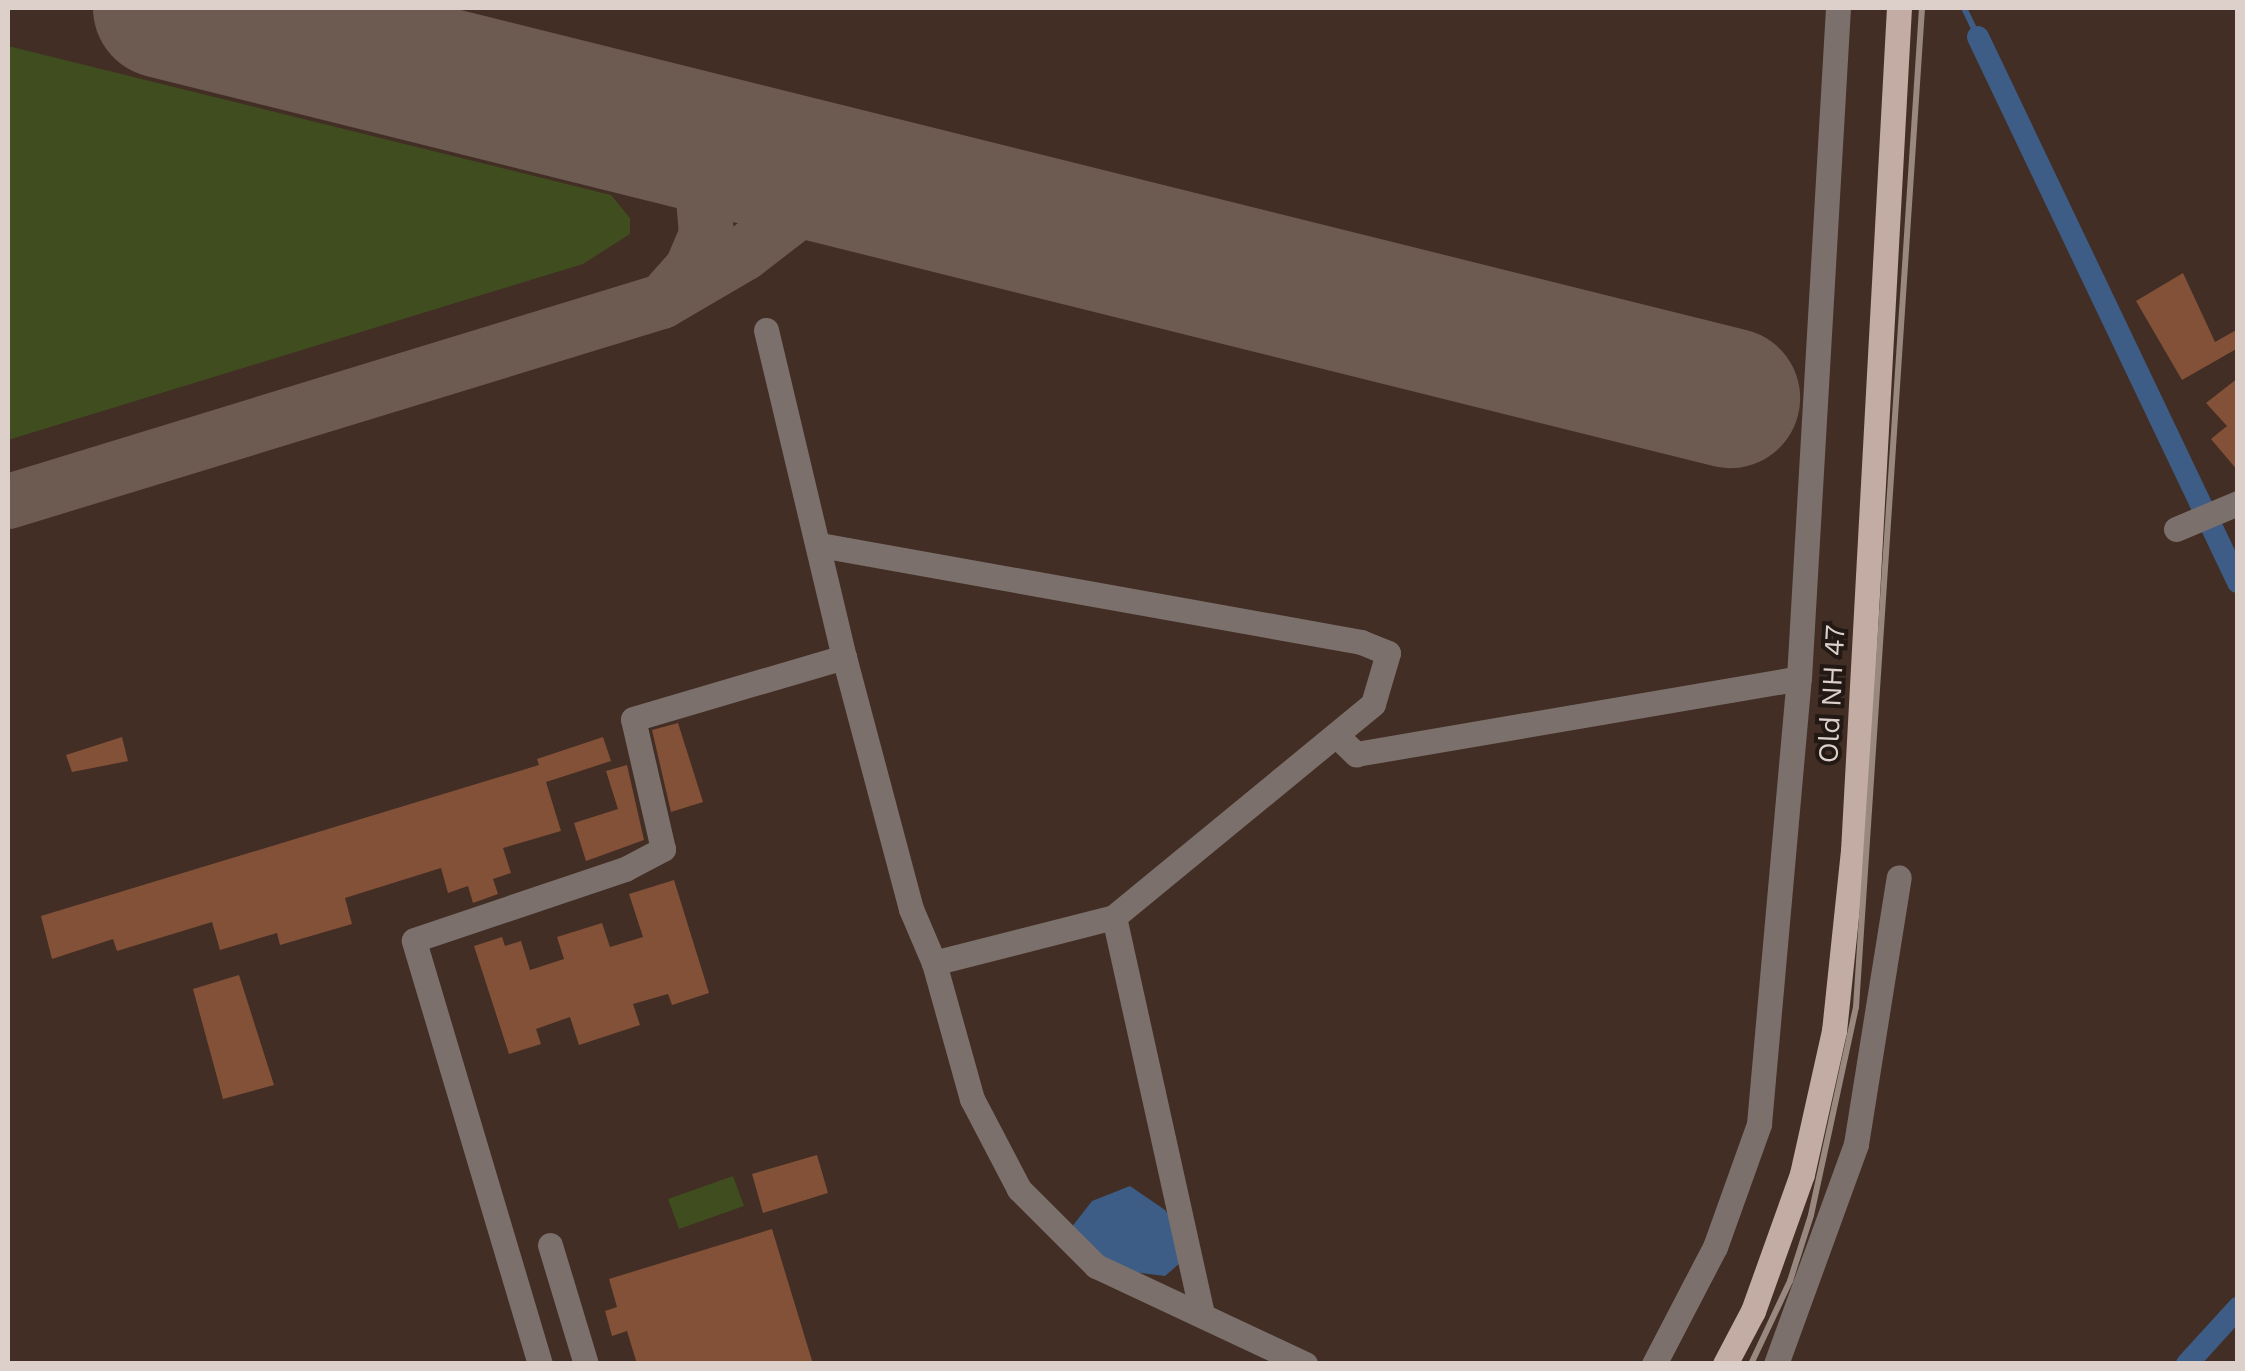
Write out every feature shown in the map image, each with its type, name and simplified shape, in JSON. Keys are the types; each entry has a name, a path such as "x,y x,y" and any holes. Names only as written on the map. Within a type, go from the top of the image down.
{"main road":[{"name":"Old NH 47","path":"1724,1364 1753,1311 1802,1174 1834,1032 1853,851 1899,8"}],"street":[{"path":"1654,1364 1715,1246 1760,1124 1798,678 1838,8"},
{"path":"766,330 844,657 911,909 934,963 972,1099 1020,1189 1096,1266 1201,1310 1305,1364"},
{"path":"2176,530 2237,502"},
{"path":"820,546 1360,642 1388,653 1373,704 1114,917 934,963"},
{"path":"540,1364 414,940 624,869 663,849 633,719 844,657"},
{"path":"1336,735 1356,754 1798,678"},
{"path":"1776,1364 1834,1220 1856,1144 1899,877"},
{"path":"1114,917 1201,1310"},
{"path":"550,1245 586,1364"}],"green space":[{"path":"8,46 611,195 630,218 630,234 583,264 8,440"},
{"path":"733,1176 744,1206 679,1229 668,1199"}],"water":[{"path":"1130,1186 1165,1210 1182,1234 1187,1257 1165,1276 1133,1272 1097,1255 1071,1228 1092,1201"}],"building":[{"path":"2183,273 2215,342 2238,329 2238,348 2182,380 2136,301"},
{"path":"2238,378 2238,471 2211,439 2227,426 2206,403"},
{"path":"678,723 703,802 671,812 652,730"},
{"path":"122,737 128,761 72,772 66,755"},
{"path":"603,737 611,761 546,782 561,831 503,848 511,873 493,879 498,894 473,903 468,886 448,893 441,868 345,898 352,924 280,945 277,933 220,950 212,922 117,951 113,939 52,959 41,916 539,765 537,759"},
{"path":"627,765 644,840 586,861 574,823 618,809 606,771"},
{"path":"674,880 709,993 672,1005 668,994 633,1004 640,1025 579,1045 570,1017 536,1029 541,1044 509,1054 474,946 502,937 505,946 521,941 530,970 564,959 557,937 602,923 610,947 643,937 629,894"},
{"path":"239,975 274,1085 223,1099 193,989"},
{"path":"817,1155 828,1193 763,1213 752,1174"},
{"path":"772,1229 813,1364 637,1364 627,1331 612,1336 605,1311 617,1307 609,1279"}],"waterway":[{"path":"1964,8 1978,37"},
{"path":"1978,37 2238,582"},
{"path":"2187,1364 2238,1308"}],"taxiway":[{"path":"417,8 416,49 433,75"},
{"path":"618,121 674,154 702,186 706,234 691,269 670,292"},
{"path":"8,501 661,301 743,253 821,193 924,197"}],"runway":[{"path":"163,8 1730,398"}],"railway":[{"path":"1751,1364 1790,1281 1811,1215 1856,1007 1922,8"}]}
